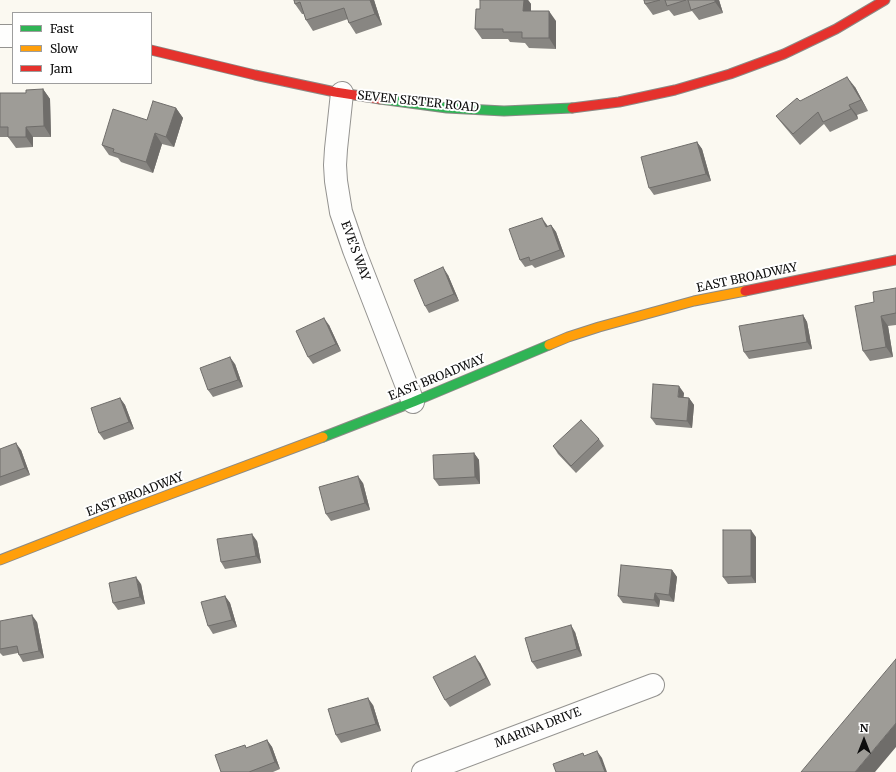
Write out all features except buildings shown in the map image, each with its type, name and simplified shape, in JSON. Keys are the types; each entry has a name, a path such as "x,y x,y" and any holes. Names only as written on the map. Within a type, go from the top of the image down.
{"street":[{"name":"SEVEN SISTER ROAD","path":"152,50 255,75 342,93 447,108 504,111 562,109 619,102 675,90 737,72 784,54 836,29 885,0"},
{"path":"0,36 12,36"},
{"name":"EVE'S WAY","path":"342,93 335,165 340,204 354,250 413,402"},
{"name":"EAST BROADWAY","path":"0,560 125,511 301,446 413,402 568,337 598,327 694,301 896,260"},
{"name":"MARINA DRIVE","path":"423,772 653,685"}],"traffic: fast":[{"path":"380,99 447,108 504,111 572,108"},
{"path":"323,437 413,402 549,345"}],"traffic: slow":[{"path":"549,345 599,327 694,301 745,291"},
{"path":"0,560 125,511 323,437"}],"traffic: jam":[{"path":"572,108 619,102 675,90 730,74 784,54 836,29 885,0"},
{"path":"152,50 255,75 335,92 380,99"},
{"path":"745,291 896,260"}]}
